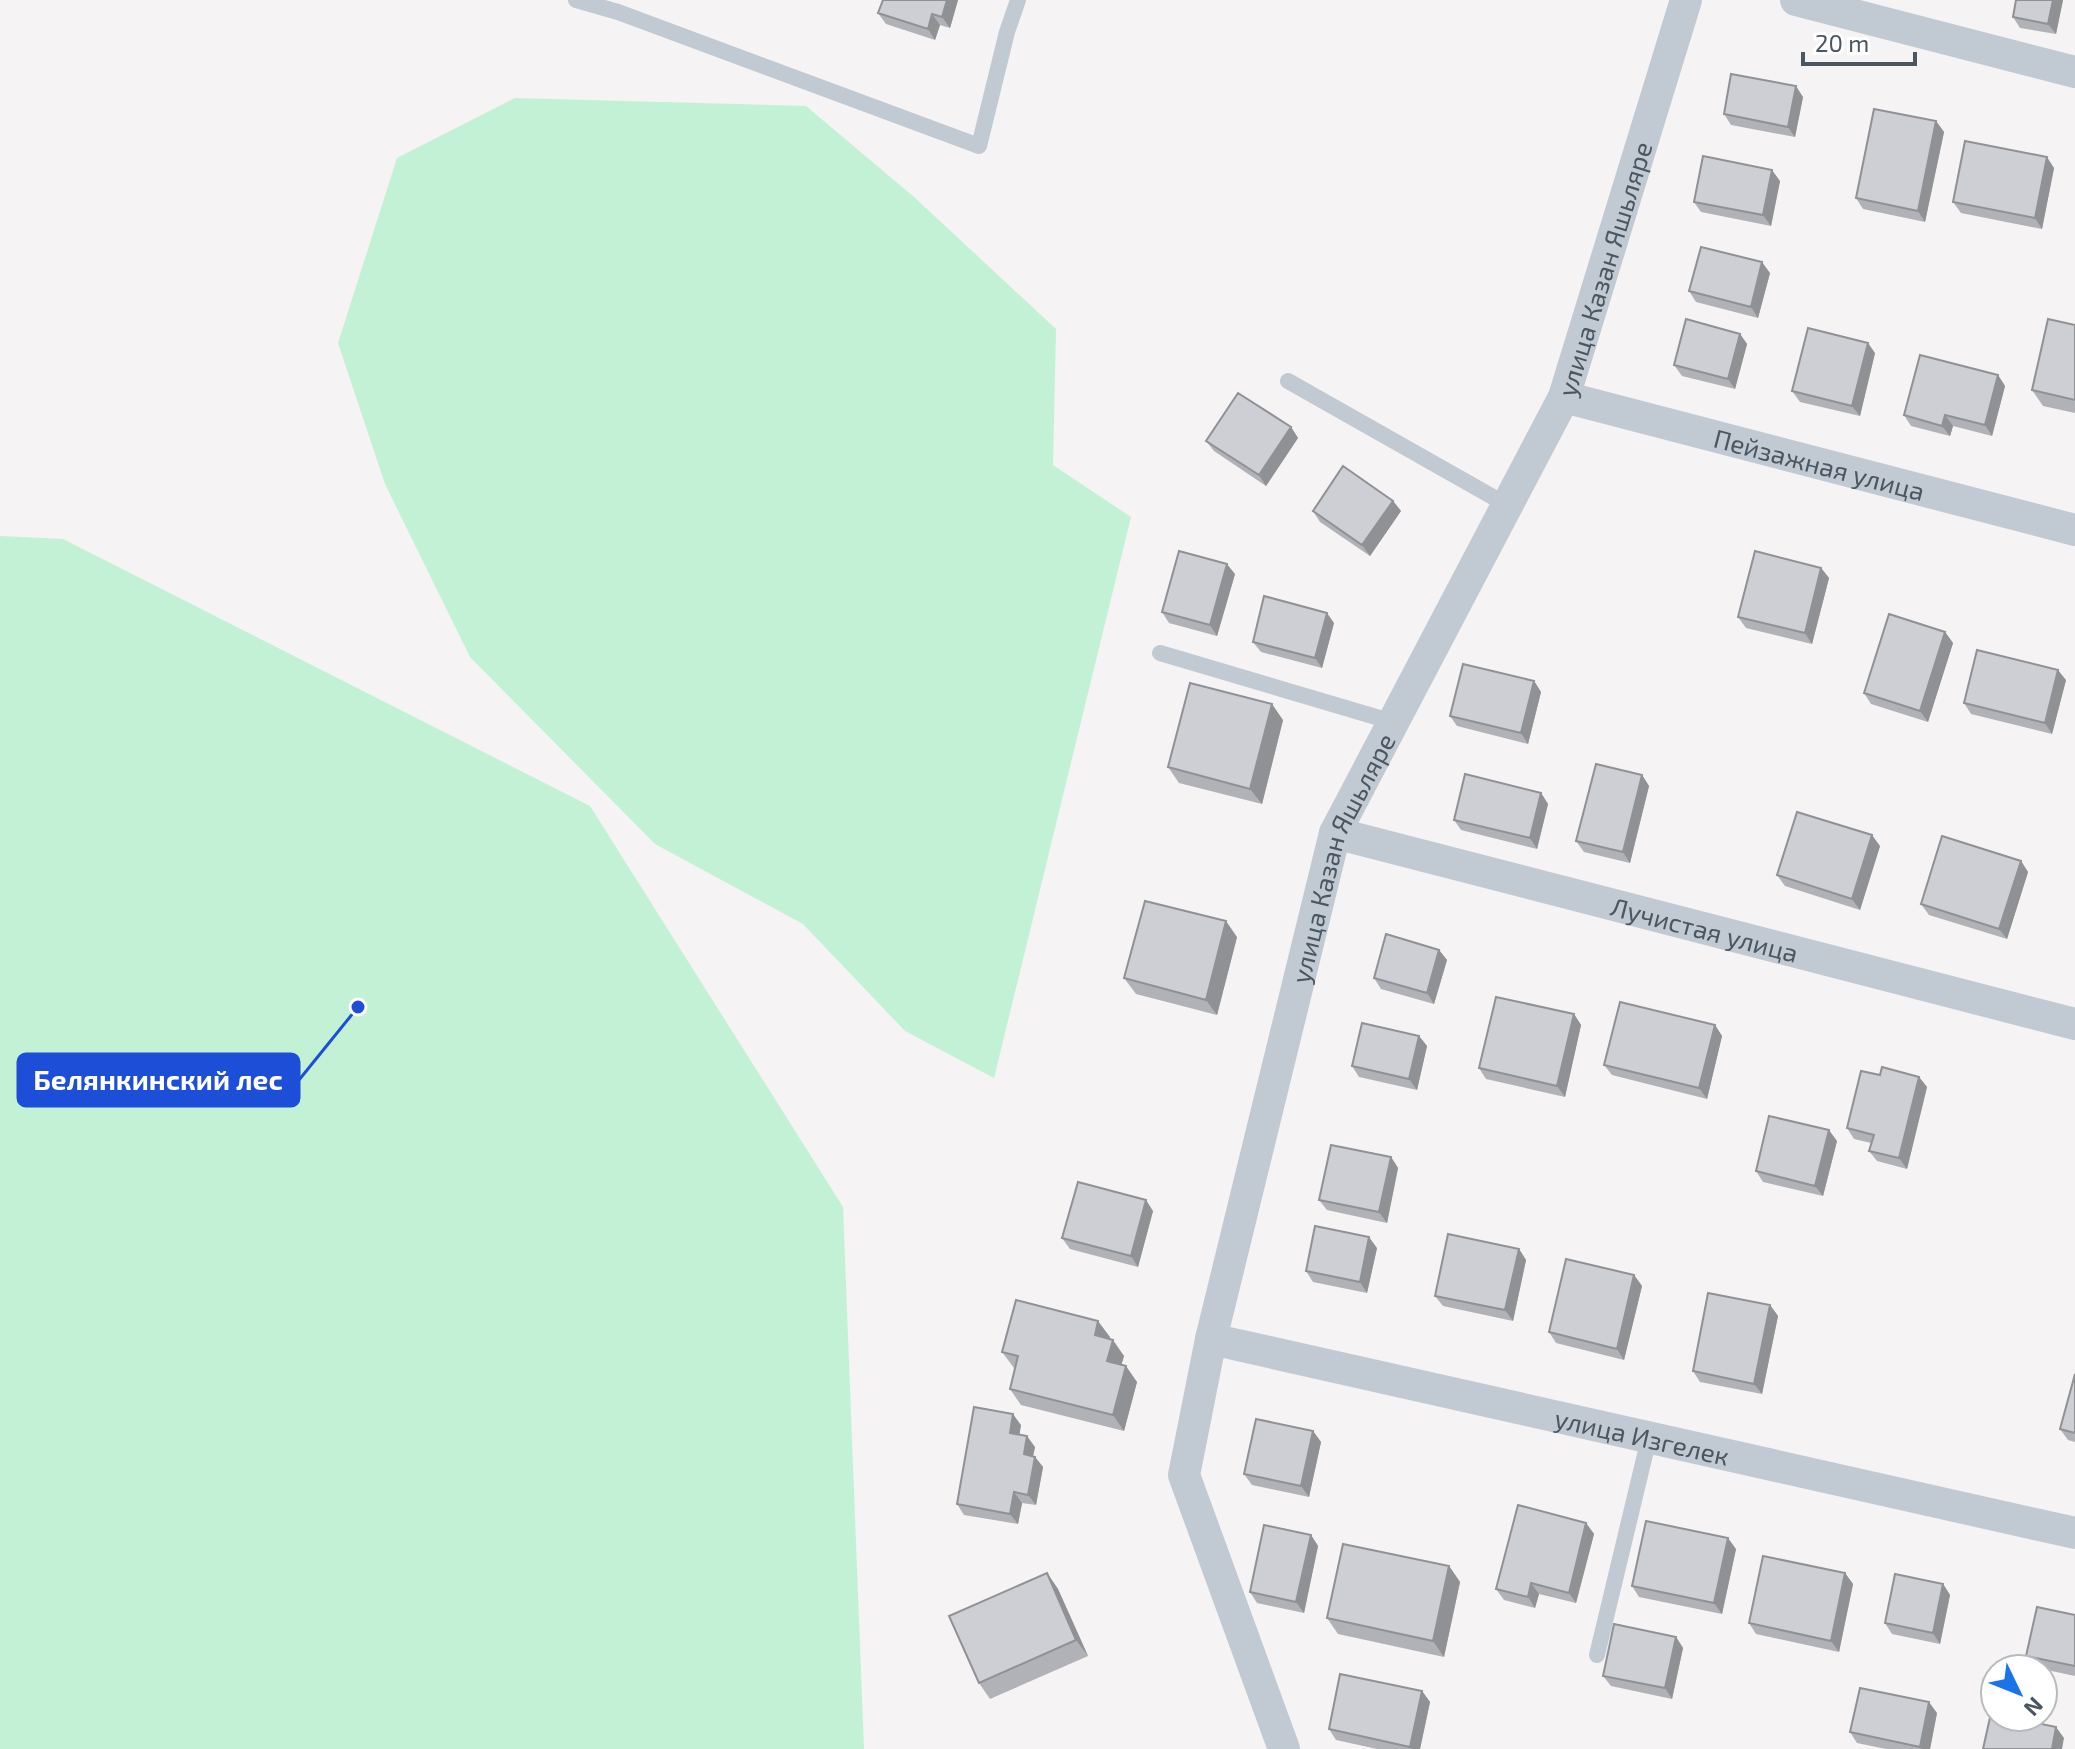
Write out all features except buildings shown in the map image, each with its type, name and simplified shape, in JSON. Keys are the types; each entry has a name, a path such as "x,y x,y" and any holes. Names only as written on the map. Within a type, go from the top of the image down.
{"street":[{"name":"улица Казан Яшьляре","path":"1284,1749 1184,1475 1211,1339 1335,833 1564,397 1686,0"},
{"path":"1796,0 2075,72"},
{"name":"Пейзажная улица","path":"1564,397 2075,530"},
{"name":"Лучистая улица","path":"1335,833 2075,1024"},
{"name":"улица Изгелек","path":"1211,1339 2075,1533"}],"lane":[{"path":"576,0 618,12 979,146 1018,0"},
{"path":"1288,381 1507,505"},
{"path":"1160,653 1393,722"},
{"path":"1597,1655 1649,1438"}],"green space":[{"path":"515,98 806,106 914,197 1056,329 1053,465 1131,517 994,1078 905,1031 803,924 655,844 470,657 385,484 338,343 397,158"},
{"path":"0,536 63,539 590,806 843,1207 864,1749 0,1749"}],"place":[{"name":"Белянкинский лес","path":"358,1007"}]}
